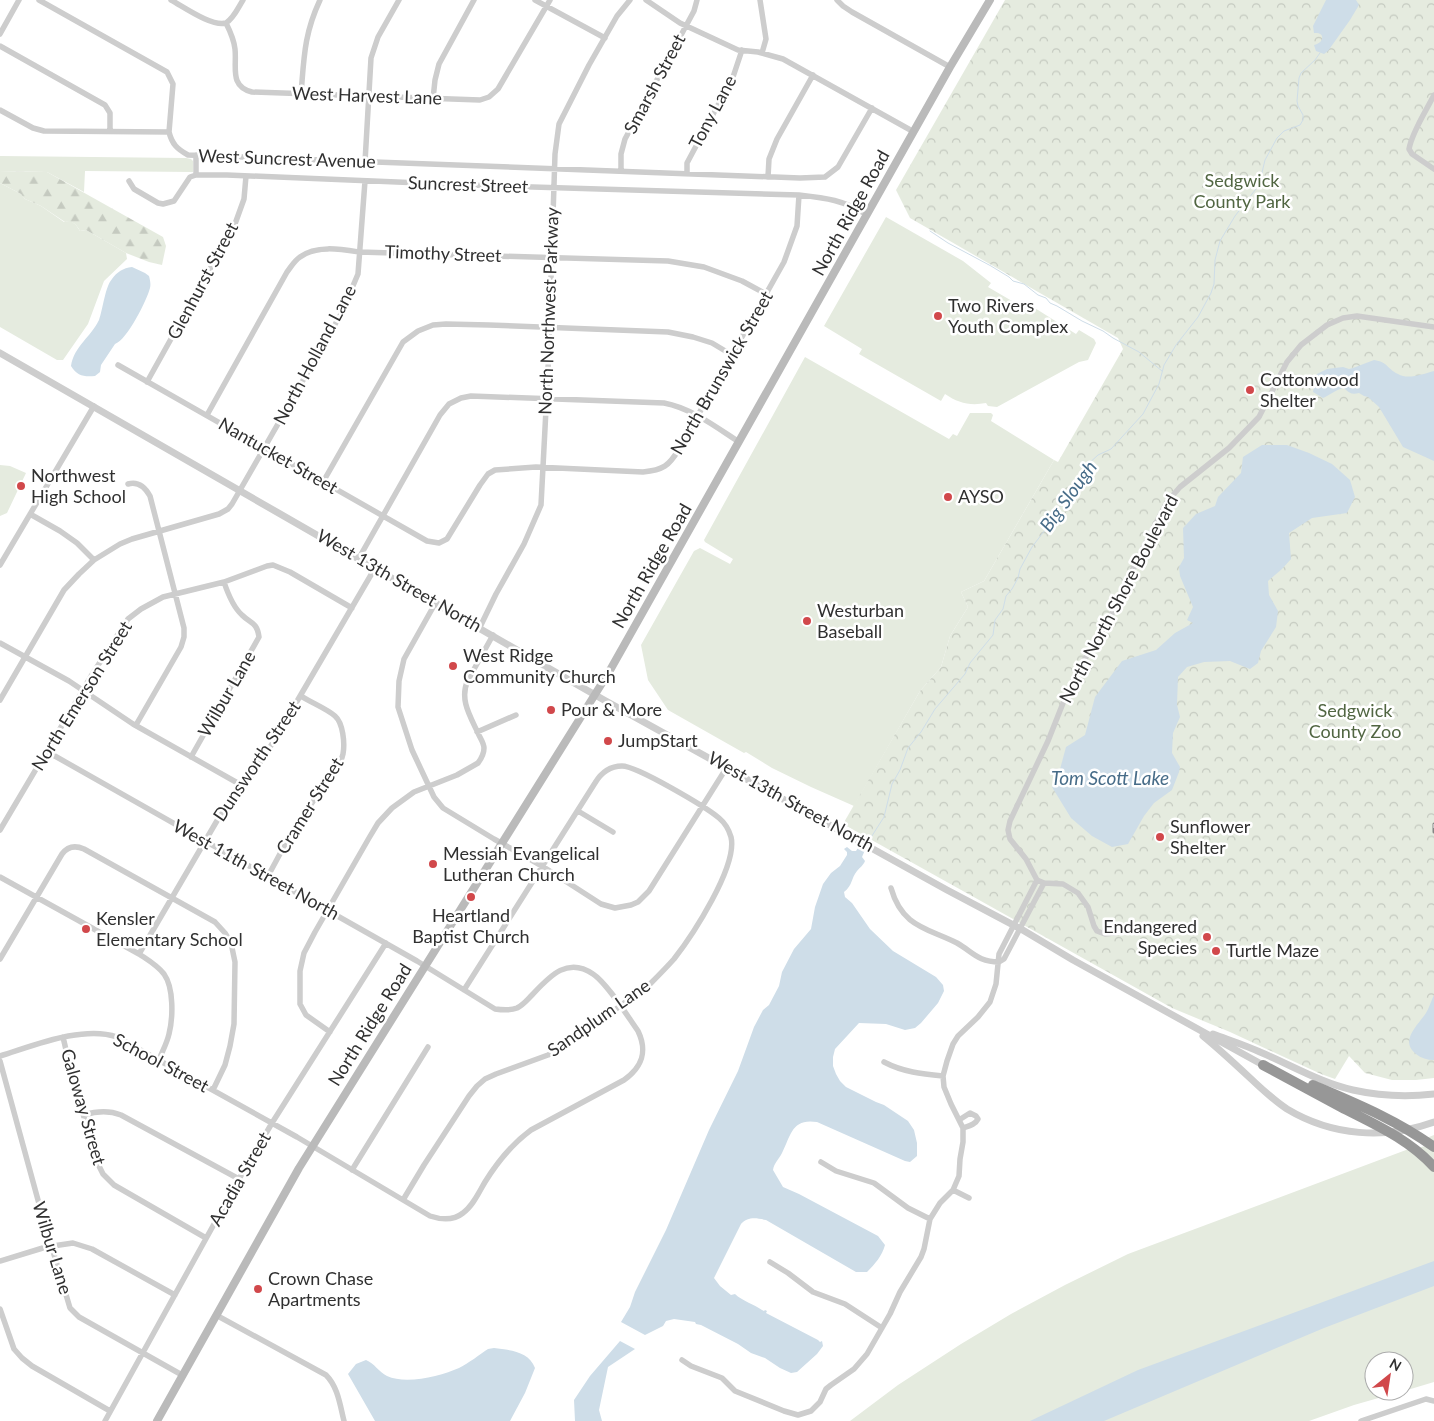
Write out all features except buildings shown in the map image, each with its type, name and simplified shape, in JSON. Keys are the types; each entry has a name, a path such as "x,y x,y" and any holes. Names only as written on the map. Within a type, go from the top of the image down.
{"highway":[{"path":"1263,1065 1345,1103 1379,1114 1413,1132 1434,1147"},
{"path":"1345,1103 1400,1138 1434,1167"}],"main road":[{"name":"North Ridge Road","path":"157,1421 278,1202 595,694 989,0"}],"street":[{"path":"0,34 19,0"},
{"path":"0,110 38,130 169,132 173,84 168,72 39,0"},
{"path":"172,0 215,23 222,24 230,20 243,0"},
{"path":"301,94 308,30 319,0"},
{"path":"365,162 370,58 378,37 399,0"},
{"path":"433,99 439,64 474,0"},
{"path":"536,0 605,38"},
{"path":"546,6 550,0"},
{"name":"North Northwest Parkway","path":"480,628 496,594 524,544 541,505 554,169 559,124 617,16 630,0"},
{"path":"646,0 686,26 742,50 783,59 914,132"},
{"name":"Smarsh Street","path":"620,171 624,139 694,12 697,0"},
{"path":"760,0 766,39 762,53"},
{"path":"837,0 842,6 852,12 950,67"},
{"name":"West Harvest Lane","path":"226,23 235,48 236,81 247,91 480,100 489,97 498,90 546,6"},
{"path":"0,46 105,105 110,112 110,131"},
{"name":"Tony Lane","path":"687,174 687,163 733,77 742,50"},
{"path":"768,177 769,159 777,139 812,75"},
{"path":"1434,95 1416,130 1409,149 1412,154 1434,169"},
{"name":"West Suncrest Avenue","path":"169,132 170,139 176,148 188,155 800,178 826,177 838,167 872,108"},
{"path":"129,181 134,189 163,204 169,203 178,197 190,177 196,175 196,155"},
{"name":"West Suncrest Avenue","path":"196,175 246,176"},
{"name":"Suncrest Street","path":"246,176 799,195 836,200 867,215"},
{"name":"Glenhurst Street","path":"148,382 235,224 244,199 246,176"},
{"name":"North Holland Lane","path":"0,700 64,590 94,560 120,544 224,512 232,504 341,314 358,274 365,181"},
{"name":"North Brunswick Street","path":"439,543 447,539 480,485 488,474 495,470 543,467 638,472 654,471 662,468 674,459 784,262 797,226 799,195"},
{"name":"Timothy Street","path":"207,415 287,272 301,256 313,251 336,249 359,252 668,261 704,267 742,281 766,294"},
{"name":"North North Shore Boulevard","path":"1122,932 1105,934 1097,931 1088,907 1078,893 1063,884 1044,884 1038,880 1026,859 1010,839 1008,830 1069,688 1110,617 1143,548 1168,502 1180,487 1228,448 1259,417 1287,362 1301,345 1323,328 1343,318 1357,316 1434,327"},
{"path":"323,482 403,342 418,330 433,325 489,324 668,332 712,343 732,355"},
{"name":"West 13th Street North","path":"0,353 595,694 1263,1065"},
{"name":"Nantucket Street","path":"118,365 427,541 439,543"},
{"path":"359,558 440,415 449,404 461,398 471,396 664,403 698,417 739,442"},
{"path":"0,565 94,406"},
{"path":"128,484 133,482 140,484 147,491 153,505 184,628 184,638 180,647 136,725"},
{"path":"30,514 77,543 94,560"},
{"name":"North Emerson Street","path":"0,830 83,690 128,620 151,603 176,594 224,582 273,565 290,572 352,608"},
{"name":"Dunsworth Street","path":"139,954 229,803 250,778 272,744 375,568"},
{"name":"Wilbur Lane","path":"191,757 259,637 255,624 242,615 234,605 224,582"},
{"path":"436,602 404,660 398,690 398,707 412,750 434,797 443,808 542,866 596,902 619,908 638,902 649,891 727,767"},
{"path":"330,1032 306,1014 300,1004 300,971 304,953 378,823 392,808 414,792 458,775 478,763 484,748 464,702 465,686 493,635"},
{"path":"0,643 83,690 136,725 243,786"},
{"name":"Cramer Street","path":"268,876 288,838 337,768 343,754 344,746 341,728 336,716 300,696"},
{"path":"477,732 516,715"},
{"name":"West 11th Street North","path":"46,751 386,943 495,1008 503,1010 517,1008 556,972 564,969 579,968 593,973 600,979 642,1038 643,1055 638,1068 633,1074 531,1130 520,1138 502,1158 470,1206 464,1213 455,1218 448,1220 430,1216 403,1200"},
{"name":"Sandplum Lane","path":"403,1200 477,1086 496,1074 531,1062 562,1048 650,984 663,972 689,937 721,884 730,857 732,841 723,822 702,806 637,769 627,766 616,766 606,770 600,775 578,811"},
{"path":"464,990 578,811 613,832"},
{"path":"0,960 66,848 78,846 215,922 226,933 231,942 235,962 234,1024 225,1066 213,1090"},
{"path":"0,877 139,954 154,964 164,974 171,990 172,1014 169,1036 159,1060"},
{"path":"682,1360 690,1366 722,1378 735,1391 798,1415 811,1411 820,1402 826,1389 860,1362 882,1328 900,1292 921,1257 930,1219 940,1203 953,1190 959,1176 963,1128 947,1096 943,1076 949,1052 964,1029 978,1017 990,1002 996,984 999,954 1038,880"},
{"path":"891,888 900,908 921,928 958,944 982,960 999,962 1004,959 1044,884"},
{"name":"Acadia Street","path":"105,1421 238,1179 386,943"},
{"name":"West 13th Street North","path":"1192,1026 1260,1052 1335,1085 1352,1090 1413,1096 1434,1094"},
{"name":"West 13th Street North","path":"1192,1026 1268,1095 1286,1108 1305,1118 1340,1130 1359,1133 1402,1132 1434,1122"},
{"name":"School Street","path":"0,1056 63,1037 86,1033 111,1035 272,1123 352,1170"},
{"name":"Galoway Street","path":"63,1037 74,1084 98,1164 103,1174 114,1185 206,1238"},
{"path":"403,1200 352,1170 428,1047"},
{"name":"Wilbur Lane","path":"0,1061 70,1308 79,1317 182,1375"},
{"path":"884,1062 898,1069 913,1073 943,1076"},
{"path":"84,1115 105,1111 122,1114 238,1179"},
{"path":"959,1120 970,1114 978,1119 977,1122 963,1128"},
{"path":"821,1162 836,1171 874,1183 908,1208 930,1219"},
{"path":"953,1190 968,1198"},
{"path":"0,1261 51,1246 73,1243 92,1249 175,1294"},
{"path":"770,1262 814,1292 845,1304 882,1328"},
{"path":"0,1309 8,1336 14,1349 22,1358 32,1366 110,1411"},
{"path":"216,1315 326,1376 335,1389 344,1421"},
{"path":"1361,1421 1426,1400 1434,1401"}],"green space":[{"name":"Sedgwick County Park","path":"1005,0 1434,0 1434,1078 1392,1080 1365,1073 1349,1056 1335,1079 1321,1074 1230,1032 1172,1008 843,824 920,691 941,667 950,636 968,607 961,592 984,581 1054,460 1058,462 1123,349 1118,338 910,218 896,190"},
{"path":"0,156 186,158 193,161 193,172 85,171 84,192 47,172 0,171"},
{"path":"0,171 47,172 163,237 166,246 162,265 126,253 86,230 80,231 74,223 65,222 0,183"},
{"path":"0,183 21,194 25,199 41,206 64,222 71,221 80,231 86,230 126,253 127,259 104,281 88,324 63,360 57,360 0,327"},
{"name":"Two Rivers Youth Complex","path":"886,217 963,261 991,283 988,287 1019,305 1026,303 1030,305 1076,334 1079,330 1094,339 1096,343 1088,360 1079,362 997,407 988,406 986,403 964,403 945,394 941,401 859,354 862,349 824,326"},
{"name":"Westurban Baseball","path":"805,357 949,439 953,434 957,436 970,413 991,413 993,415 991,421 1054,460 984,581 961,592 968,607 950,636 941,667 920,691 854,806 772,768 668,710 648,680 641,645 694,551 700,548 730,564 733,559 704,540"},
{"path":"0,465 10,466 26,473 7,513 0,516"},
{"path":"1434,1135 1434,1382 1414,1388 1414,1351 1364,1351 1364,1401 1368,1401 1309,1421 850,1421 898,1385 961,1344 1011,1314 1128,1254 1406,1150 1431,1145 1424,1139"}],"water":[{"path":"1326,0 1356,0 1359,5 1328,51 1324,54 1316,51 1314,45 1322,40 1322,36 1314,33 1313,26"},
{"path":"132,267 145,273 150,279 150,288 141,310 131,328 115,344 101,365 100,372 95,376 78,374 71,366 73,359 79,347 92,332 99,320 110,283 120,271"},
{"path":"1374,360 1382,362 1402,376 1416,376 1434,371 1434,461 1403,447 1379,407 1368,397 1359,393 1351,393 1344,388 1323,398 1313,392 1317,374 1327,369 1343,367 1349,369"},
{"name":"Tom Scott Lake","path":"1262,445 1287,445 1332,464 1350,480 1355,497 1347,513 1312,518 1289,533 1291,559 1268,581 1269,595 1278,611 1276,627 1261,651 1258,663 1250,669 1230,661 1204,662 1187,667 1178,677 1177,705 1180,717 1173,733 1172,753 1180,767 1179,772 1172,790 1154,803 1128,844 1112,847 1092,836 1071,818 1052,787 1059,773 1066,747 1085,735 1095,697 1122,661 1156,650 1175,633 1193,623 1187,620 1193,607 1180,576 1179,567 1184,558 1183,528 1196,514 1215,506 1218,497 1241,473 1243,457"},
{"path":"859,846 865,850 862,857 865,861 844,892 845,897 852,903 870,929 893,951 936,977 943,985 944,991 938,1003 915,1028 905,1030 886,1024 859,1023 835,1049 833,1066 840,1081 846,1087 884,1105 908,1121 914,1130 917,1156 910,1162 905,1161 817,1122 809,1121 797,1125 790,1134 773,1170 783,1187 878,1236 885,1245 884,1249 878,1260 867,1272 856,1272 766,1220 756,1218 744,1221 741,1224 714,1278 731,1295 735,1294 741,1299 767,1311 766,1313 820,1342 822,1341 823,1346 817,1354 797,1372 791,1373 780,1368 765,1358 751,1353 738,1344 695,1322 674,1319 666,1321 663,1326 645,1335 621,1322 666,1230 709,1130 738,1071 754,1027 779,986 782,972 794,949 811,929 815,907 823,884 831,873 840,866 847,855 844,849 847,847 852,851 856,851"},
{"path":"1434,995 1434,1060 1422,1058 1411,1049 1409,1044 1412,1033 1426,1013"},
{"path":"1434,1261 1434,1286 1324,1328 1104,1421 1030,1421 1138,1370"},
{"path":"620,1341 635,1349 608,1367 599,1410 602,1421 575,1421 574,1400 590,1376"},
{"path":"494,1348 518,1352 528,1358 535,1368 525,1393 510,1421 375,1421 348,1374 356,1364 366,1360 387,1376 395,1379 413,1380 443,1374 459,1368 488,1349"}],"waterway":[{"name":"Big Slough","path":"868,842 884,817 892,784 900,770 908,748 921,732 935,709 965,674 970,663 993,635 995,620 1003,609 1006,596 1018,578 1020,569 1032,547 1086,466 1098,455 1111,449 1143,414 1159,384 1164,365 1176,345 1198,317 1211,293 1214,284 1215,260 1220,241 1235,216 1259,185 1265,160 1277,138 1284,131 1300,125 1303,120 1303,115 1297,101 1299,78 1301,73 1320,53"},
{"path":"930,231 1013,281 1024,284 1038,295 1046,298 1050,303 1139,352 1162,371"}],"railway":[{"path":"1434,824 1434,832"}],"place":[{"name":"Two Rivers Youth Complex","path":"938,316"},
{"name":"Cottonwood Shelter","path":"1250,390"},
{"name":"Northwest High School","path":"21,486"},
{"name":"AYSO","path":"948,497"},
{"name":"Westurban Baseball","path":"807,621"},
{"name":"West Ridge Community Church","path":"453,666"},
{"name":"Pour & More","path":"551,710"},
{"name":"JumpStart","path":"608,741"},
{"name":"Sunflower Shelter","path":"1160,837"},
{"name":"Messiah Evangelical Lutheran Church","path":"433,864"},
{"name":"Heartland Baptist Church","path":"471,897"},
{"name":"Kensler Elementary School","path":"86,929"},
{"name":"Endangered Species","path":"1207,937"},
{"name":"Turtle Maze","path":"1216,951"},
{"name":"Crown Chase Apartments","path":"258,1289"}],"park label":[{"name":"Sedgwick County Zoo","path":"1355,721"}]}
